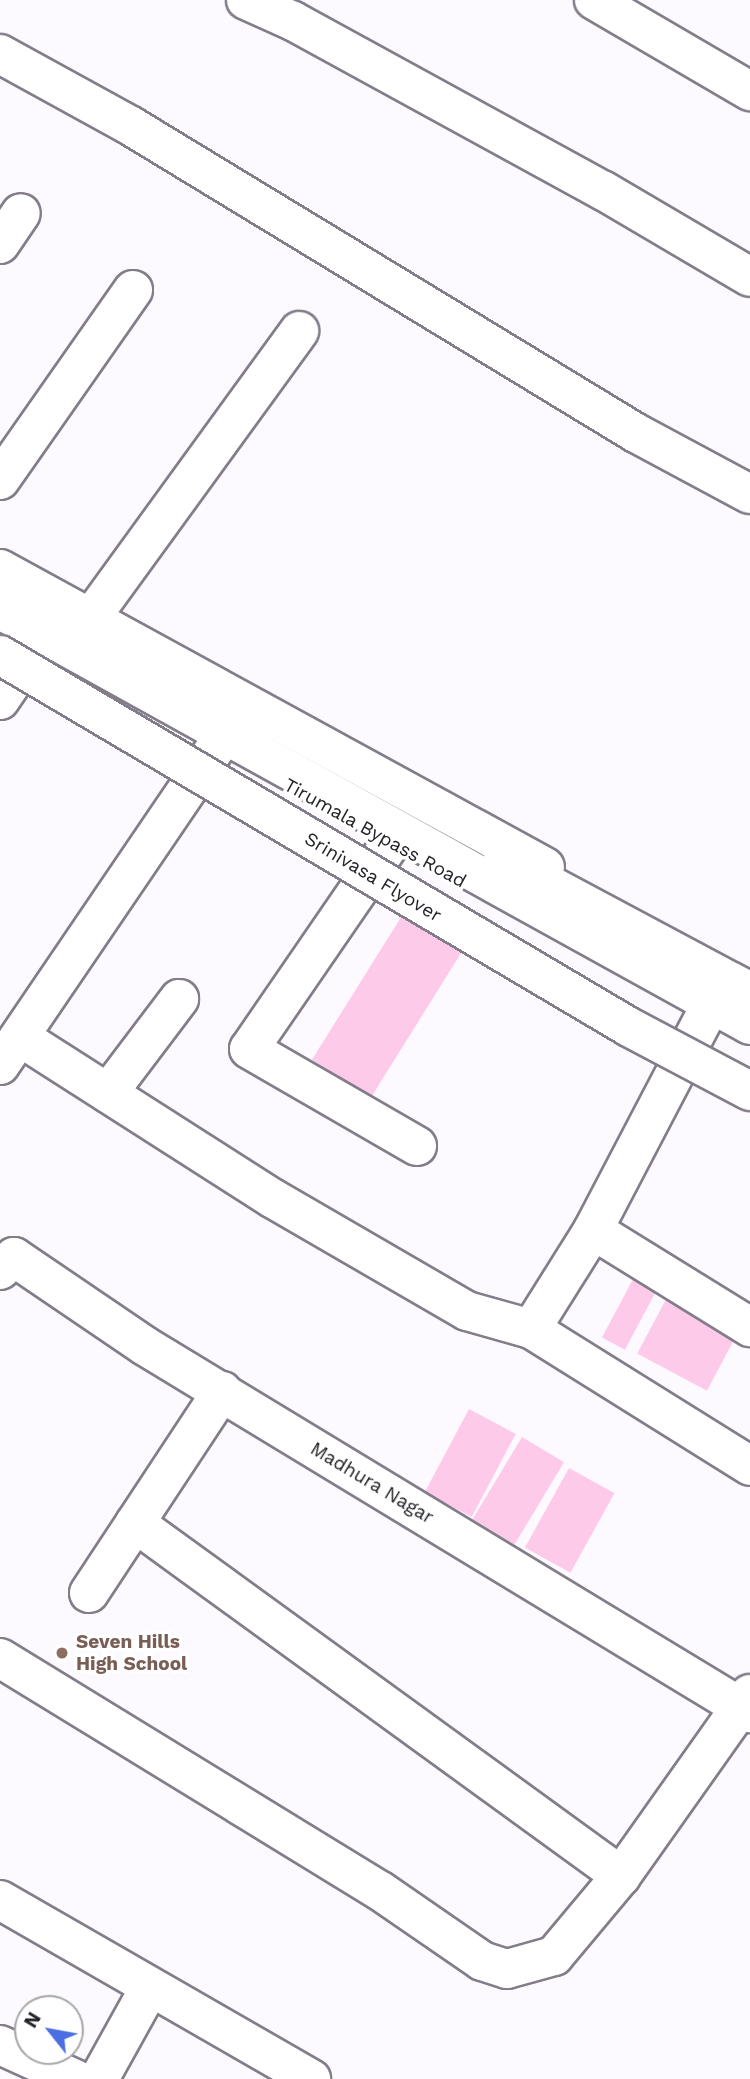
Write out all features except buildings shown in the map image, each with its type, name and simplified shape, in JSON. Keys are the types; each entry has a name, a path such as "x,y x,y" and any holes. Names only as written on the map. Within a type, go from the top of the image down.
{"street":[{"path":"246,0 293,21 604,191 750,277"},
{"path":"594,0 750,91"},
{"path":"0,54 142,132 636,433 750,494"},
{"path":"0,480 133,290"},
{"path":"90,619 299,331"},
{"path":"0,569 750,976"},
{"path":"0,586 750,992"},
{"path":"0,610 750,1025"},
{"name":"Tirumala Bypass Road","path":"0,629 18,651 217,746 705,1016 750,1038"},
{"path":"0,700 18,651"},
{"name":"Srinivasa Flyover","path":"18,651 617,1020 750,1091"},
{"path":"217,746 10,1051 108,1093 272,1198 467,1311 531,1329 750,1466"},
{"path":"392,841 250,1049 417,1146"},
{"path":"108,1093 179,999"},
{"path":"531,1329 593,1230 705,1016"},
{"path":"593,1230 750,1327"},
{"name":"Madhura Nagar","path":"5,1257 145,1346 747,1705"},
{"path":"89,1593 222,1391"},
{"path":"135,1523 621,1876"},
{"path":"0,1658 379,1890 482,1961 507,1969 554,1956 621,1876 747,1705"},
{"path":"0,1900 310,2079"},
{"path":"99,2079 150,1987"},
{"path":"0,2045 55,2075"}],"place":[{"name":"Seven Hills High School","path":"62,1653"}]}
